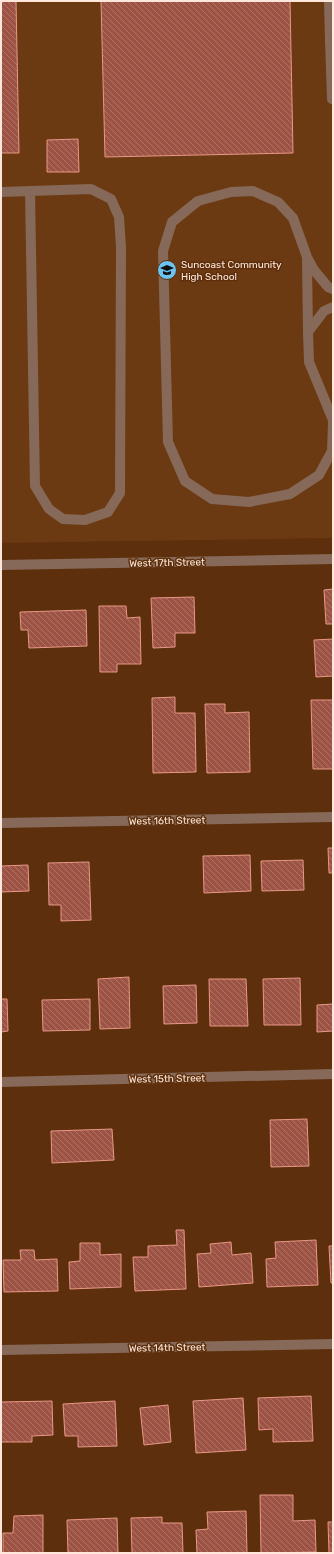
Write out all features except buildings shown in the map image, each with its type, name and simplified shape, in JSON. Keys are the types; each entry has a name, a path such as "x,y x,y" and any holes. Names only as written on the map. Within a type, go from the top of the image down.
{"street":[{"path":"330,1 332,40 332,99"},
{"path":"1,192 30,191 91,189 111,199 119,217 121,247 120,493 108,512 85,520 63,519 49,509 35,486 30,191"},
{"path":"333,289 328,287 314,270 307,257 293,218 278,202 253,191 231,192 198,201 172,222 163,251 168,442 185,481 212,499 249,502 290,494 319,475 332,451 333,423"},
{"path":"307,257 309,362 333,420"},
{"path":"308,332 324,311 333,307"},
{"name":"West 17th Street","path":"1,565 333,559"},
{"name":"West 16th Street","path":"1,823 333,817"},
{"name":"West 15th Street","path":"1,1082 333,1074"},
{"name":"West 14th Street","path":"1,1350 333,1344"}],"shaded area":[{"name":"Suncoast Community High School","path":"1,1 333,1 333,538 1,543"}],"place":[{"name":"Suncoast Community High School","path":"167,270"}]}
